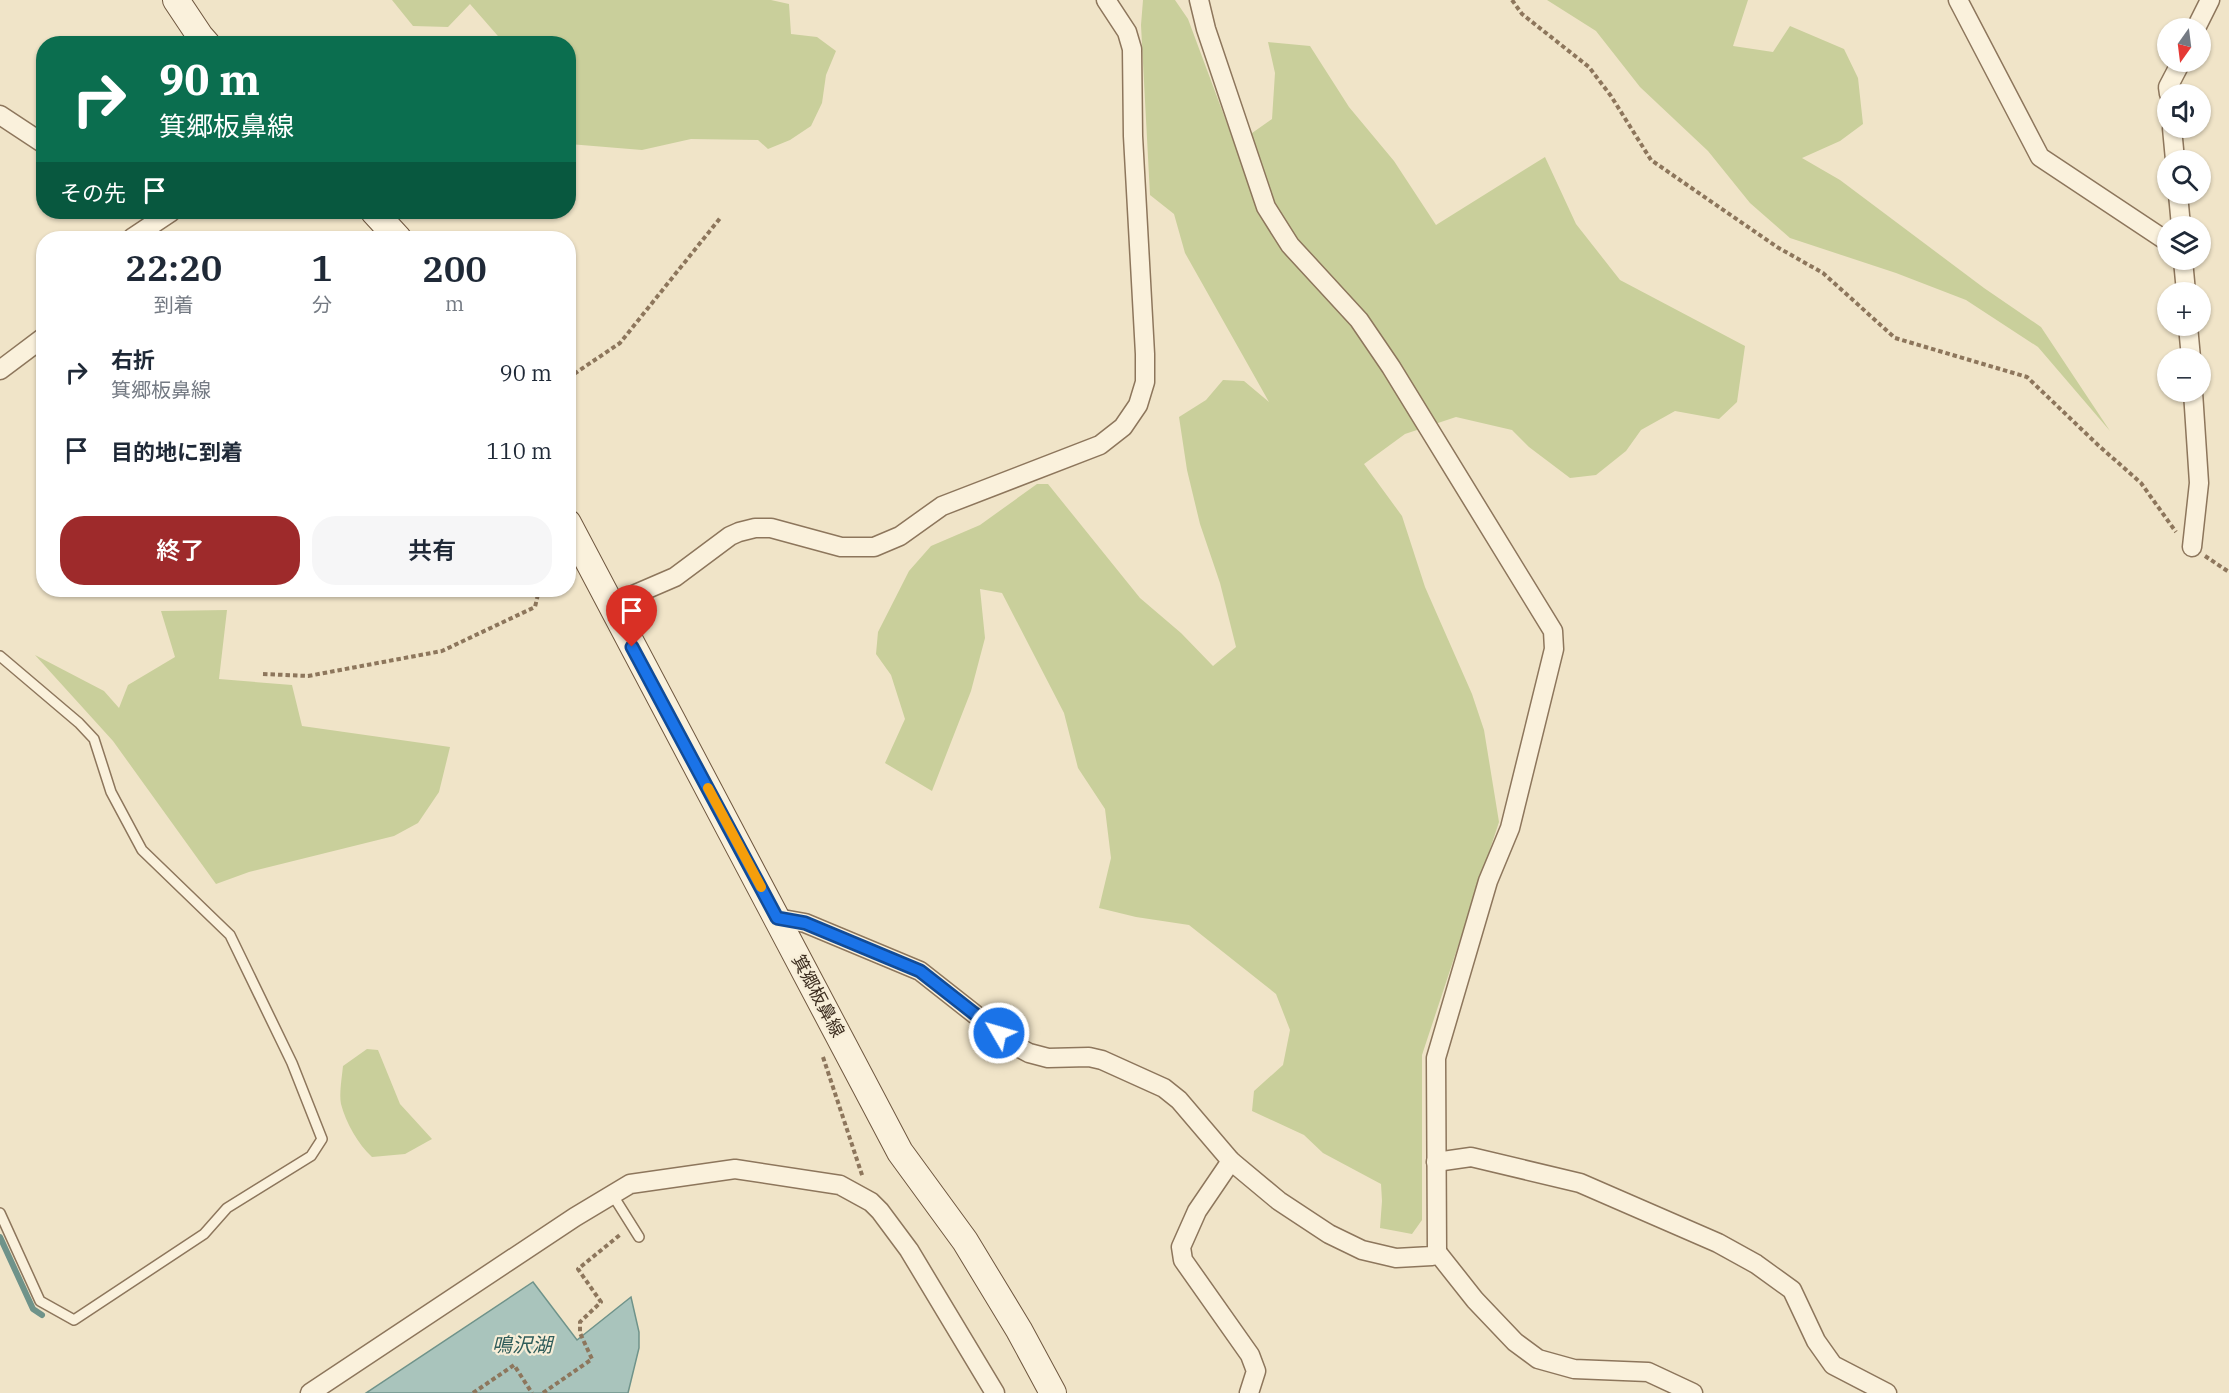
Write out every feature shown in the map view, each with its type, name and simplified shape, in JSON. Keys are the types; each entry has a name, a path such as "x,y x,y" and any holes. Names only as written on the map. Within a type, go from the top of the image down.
{"main road":[{"path":"176,0 200,36"},
{"path":"380,219 392,231"},
{"name":"箕郷板鼻線","path":"576,539 900,1152 965,1241 1019,1330 1053,1393"}],"street":[{"path":"610,605 675,577 730,536 755,528 782,531 841,547 874,547 900,536 942,506 1101,445 1123,427 1138,405 1142,393 1145,354 1133,136 1132,49 1127,32 1106,0"},
{"path":"1199,0 1206,29 1266,207 1290,245 1359,320 1391,367 1553,631 1554,649 1510,828 1488,880 1436,1058 1437,1252 1475,1300 1515,1342 1538,1359 1574,1370 1648,1372 1693,1393"},
{"path":"1958,0 2040,157 2157,235"},
{"path":"2201,18 2210,0"},
{"path":"0,115 36,139"},
{"path":"142,231 160,219"},
{"path":"0,370 36,343"},
{"path":"2192,547 2199,483 2194,402"},
{"path":"777,918 805,923 920,971 1014,1045 1029,1053 1048,1058 1102,1060 1164,1088 1179,1100 1231,1161 1279,1201 1329,1234 1362,1250 1396,1258 1432,1256 1437,1252"},
{"path":"1436,1162 1471,1157 1580,1183 1718,1243 1756,1264 1792,1290 1816,1341 1833,1365 1887,1393"},
{"path":"1231,1161 1197,1211 1181,1247 1183,1260 1250,1354 1256,1371 1249,1393"},
{"path":"310,1393 630,1184 735,1169 840,1185 864,1197 880,1211 909,1250 995,1393"}],"lane":[{"path":"0,656 79,723 94,739 111,792 142,850 230,935 292,1063 322,1139 312,1156 227,1208 204,1234 74,1320 40,1301 0,1213"},
{"path":"612,1194 639,1237"}],"path":[{"path":"1512,0 1522,14 1588,67 1611,96 1651,160 1777,247 1823,273 1895,338 2027,377 2140,483 2183,541 2229,573"},
{"path":"576,373 620,343 721,217"},
{"path":"263,674 308,676 442,651 535,607 537,597"},
{"path":"823,1056 863,1176 864,1197"},
{"path":"543,1393 592,1359 580,1333 580,1322 601,1302 578,1269 632,1225"},
{"path":"473,1393 514,1365 532,1393"}],"green space":[{"path":"392,0 771,0 789,4 791,34 817,37 836,51 826,75 822,103 811,126 790,140 768,149 758,140 691,139 642,150 576,145 576,36 498,36 470,4 448,27 413,26"},
{"path":"1143,0 1175,0 1188,19 1235,145 1272,119 1275,73 1268,42 1310,46 1349,107 1394,161 1436,225 1545,157 1576,224 1620,280 1745,346 1737,402 1719,419 1675,411 1641,430 1626,451 1596,475 1570,478 1529,447 1512,430 1456,417 1405,434 1364,464 1402,516 1425,587 1472,694 1484,730 1499,822 1422,1055 1422,1220 1412,1234 1380,1228 1381,1184 1323,1153 1304,1135 1252,1111 1254,1091 1283,1065 1290,1030 1276,994 1189,925 1136,917 1099,908 1111,858 1105,809 1078,768 1064,713 1002,593 980,589 985,638 971,691 932,791 885,763 905,719 891,675 876,654 878,632 909,571 931,546 980,525 1037,484 1048,484 1140,598 1181,633 1213,666 1236,647 1220,583 1200,524 1187,470 1179,417 1206,400 1223,380 1244,381 1269,402 1185,253 1174,214 1150,195 1141,25"},
{"path":"1547,0 1748,0 1733,46 1773,52 1790,26 1844,49 1858,78 1863,124 1840,141 1802,158 1840,180 1984,288 2041,327 2110,431 2038,347 1966,300 1896,273 1790,238 1750,203 1708,151 1640,87 1596,31"},
{"path":"227,610 219,679 292,685 302,726 450,747 439,792 418,823 394,836 249,872 216,884 113,741 35,655 104,691 119,708 128,685 175,657 161,611"},
{"path":"367,1049 378,1050 400,1104 432,1139 405,1154 372,1157 357,1140 343,1111 340,1095 343,1066"}],"water":[{"name":"鳴沢湖","path":"533,1282 577,1340 631,1297 639,1332 639,1348 628,1393 366,1393"}],"waterway":[{"path":"0,1237 33,1309 42,1315"}],"slow traffic":[{"path":"708,788 761,887"}],"route":[{"path":"632,647 777,918 805,923 920,971 999,1033"}]}
